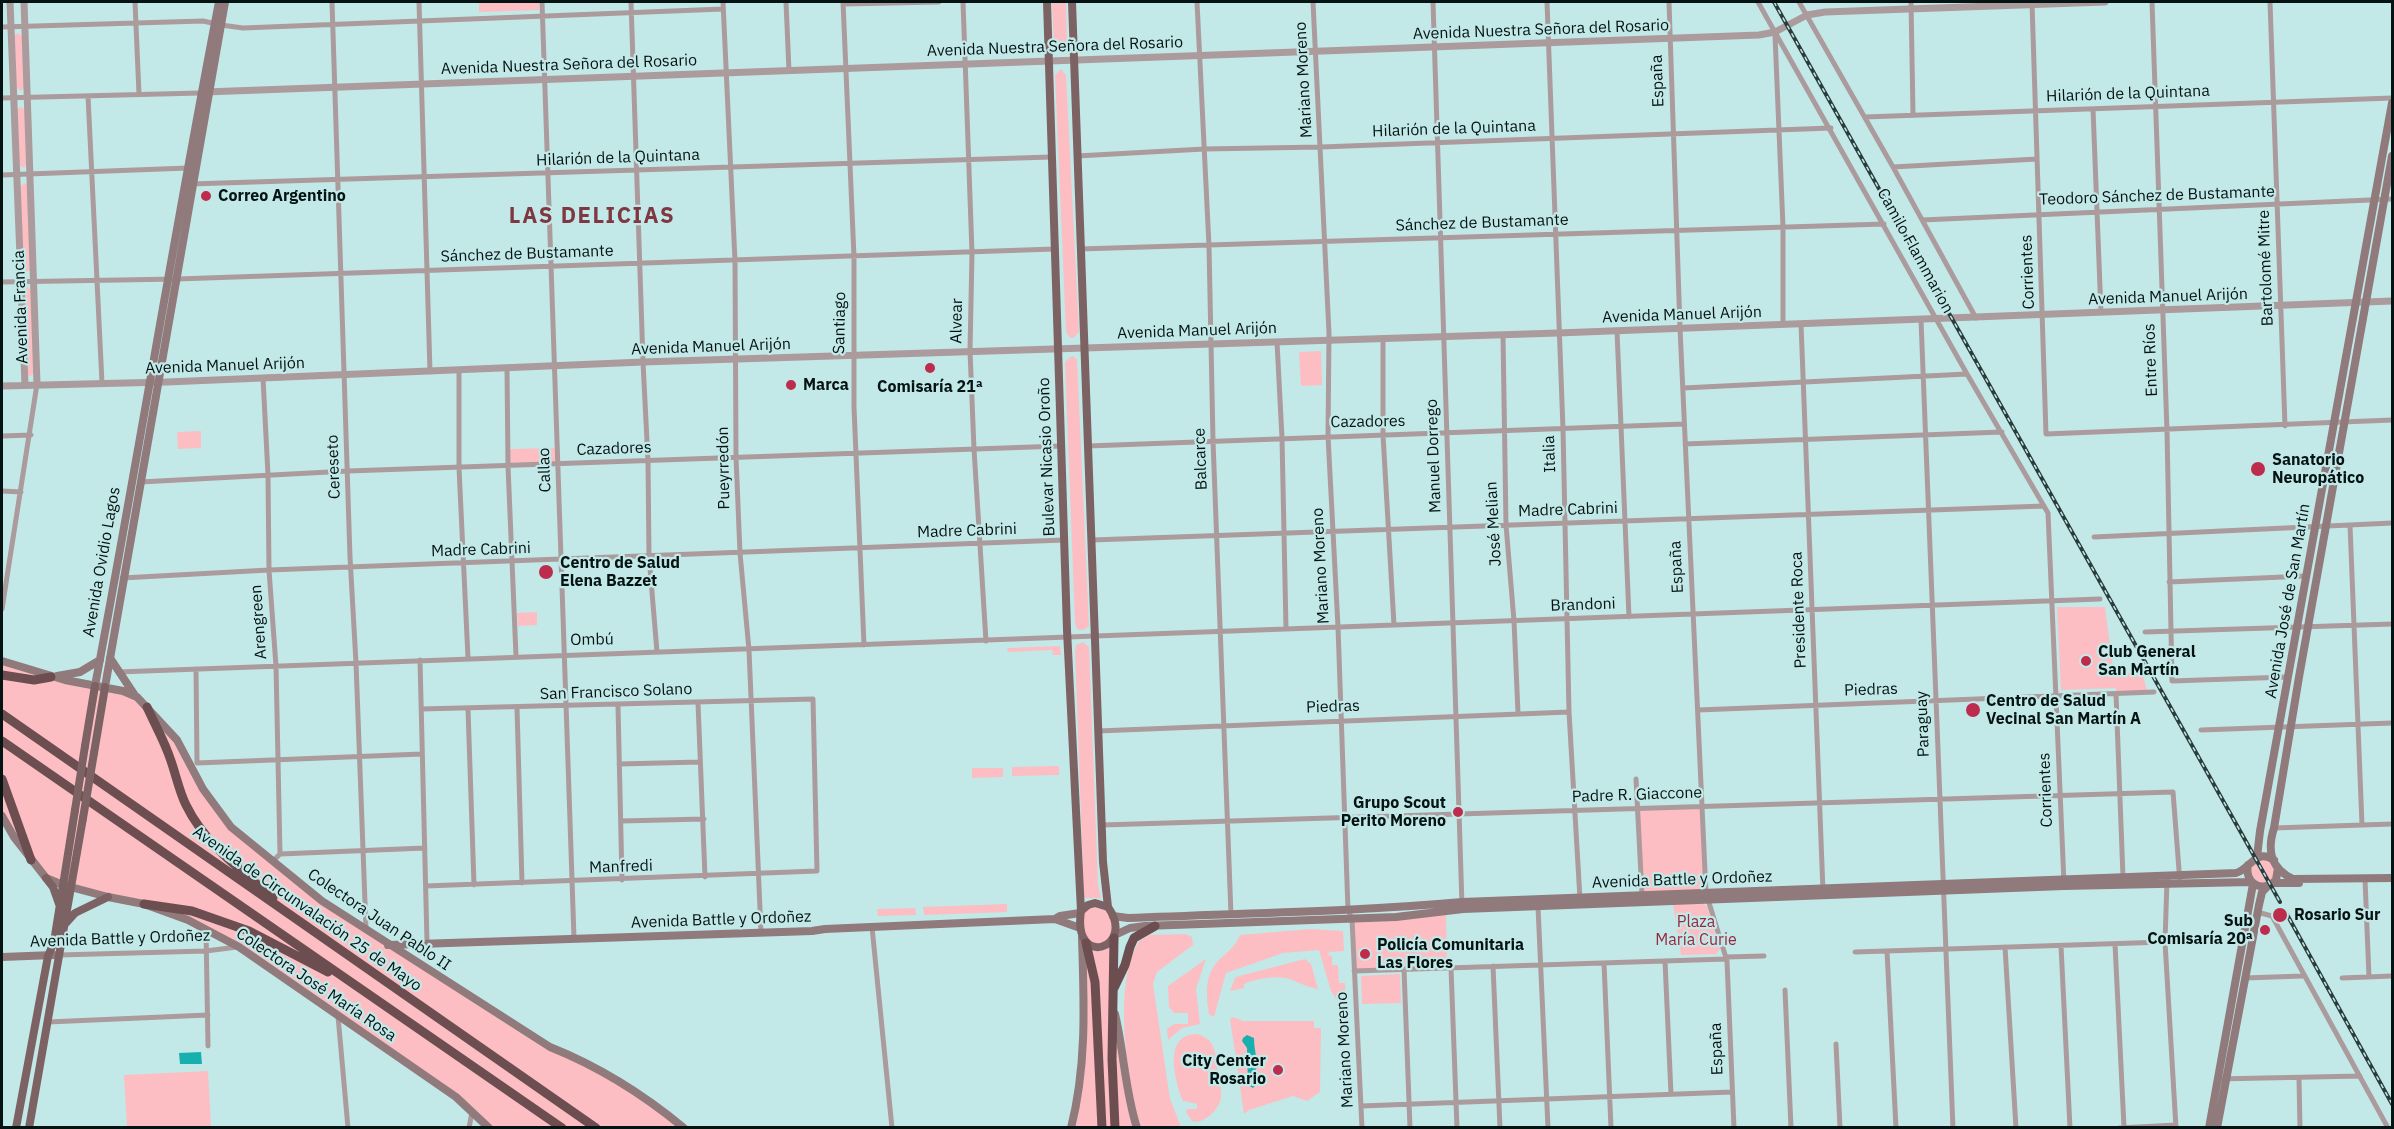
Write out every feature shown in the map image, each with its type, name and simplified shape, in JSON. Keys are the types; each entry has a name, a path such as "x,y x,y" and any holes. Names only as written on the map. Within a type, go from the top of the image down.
{"highway":[{"path":"2,675 34,680 51,677"},
{"path":"147,707 165,743 185,803 200,827 235,866 316,934"},
{"name":"Avenida de Circunvalación 25 de Mayo","path":"2,714 596,1128"},
{"name":"Avenida de Circunvalación 25 de Mayo","path":"2,741 562,1128"},
{"path":"2,779 31,860"},
{"path":"144,904 192,911 249,931 314,966 345,979"},
{"path":"1113,990 1134,939 1155,926"},
{"path":"1114,936 1115,1128"},
{"path":"1084,941 1095,982 1102,1128"},
{"path":"1094,1128 1100,1086"}],"main road":[{"name":"Avenida Ovidio Lagos","path":"218,25 219,2"},
{"name":"Avenida Ovidio Lagos","path":"189,184 188,168 218,25 225,2"},
{"name":"Bulevar Nicasio Oroño","path":"1047,2 1064,540 1081,912"},
{"path":"1072,2 1102,825 1108,908 1113,916 1114,936 1109,944 1101,948 1093,947 1084,941"},
{"name":"Avenida Ovidio Lagos","path":"16,1128 48,956 54,942 60,905 67,887 83,818 110,658 119,578 204,92"},
{"name":"Avenida José de San Martín","path":"2257,857 2278,728 2392,103"},
{"name":"Avenida José de San Martín","path":"2276,863 2270,852 2269,844 2274,828 2367,302 2389,200 2392,156"},
{"name":"Avenida Ovidio Lagos","path":"29,1128 64,924 75,810 99,660 119,578"},
{"path":"110,658 137,697"},
{"path":"51,677 80,672 99,660"},
{"name":"Colectora Juan Pablo II","path":"2,661 51,677 123,691 137,697 177,740 194,765 214,807 231,827 322,901 550,1047 580,1059 621,1081 684,1128"},
{"name":"Colectora José María Rosa","path":"2,816 31,860 46,878 67,887 144,904 188,920 239,947 456,1097 489,1128"},
{"path":"2241,978 2252,883 2247,871 2248,865 2257,857 2264,856 2276,863 2284,875 2293,879 2392,878"},
{"path":"2209,1128 2262,892 2278,876 2276,863"},
{"name":"Avenida Battle y Ordoñez","path":"2180,879 2236,873 2244,871 2248,865"},
{"name":"Avenida Battle y Ordoñez","path":"2064,883 2123,877 2167,879"},
{"path":"46,878 57,895 60,905"},
{"name":"Avenida Battle y Ordoñez","path":"1113,916 1128,918 1231,915 2167,879 2252,883"},
{"path":"2252,883 2270,885 2327,880"},
{"name":"Avenida Battle y Ordoñez","path":"1114,936 1130,928 1155,926 1352,919 1462,906 1538,907 1642,896 1707,896"},
{"path":"64,924 75,913 108,897"},
{"path":"1071,1128 1081,1074 1085,1024 1084,941 1080,928 1081,912 1088,905 1095,903 1108,908"},
{"name":"Avenida Battle y Ordoñez","path":"1055,919 1081,912"},
{"name":"Avenida Battle y Ordoñez","path":"388,945 761,933 1055,919 1080,928"},
{"name":"Avenida Battle y Ordoñez","path":"2,957 59,955"},
{"path":"1113,1004 1121,1040 1128,1093 1137,1128"},
{"path":"2217,1128 2221,1079"}],"street":[{"name":"Avenida Francia","path":"10,2 25,385"},
{"name":"Avenida Francia","path":"2,609 3,586 31,435 38,384 24,2"},
{"path":"135,2 139,94"},
{"name":"Cereseto","path":"332,2 366,931"},
{"path":"419,2 430,372"},
{"name":"Callao","path":"542,2 574,938"},
{"path":"631,2 641,264 642,362 648,461 649,556 657,652"},
{"name":"Pueyrredón","path":"723,2 735,261 736,457 740,553 749,650 761,933"},
{"path":"786,2 789,71"},
{"path":"843,3 939,2"},
{"name":"Alvear","path":"963,2 972,253 970,351 986,641"},
{"name":"Balcarce","path":"1197,2 1209,246 1213,441 1231,915"},
{"name":"Mariano Moreno","path":"1313,2 1329,340 1328,436 1338,627 1348,910 1352,919 1362,1128"},
{"name":"Manuel Dorrego","path":"1433,2 1462,906"},
{"name":"Italia","path":"1546,2 1563,429 1569,712 1580,901"},
{"name":"España","path":"1669,2 1684,424 1707,896 1726,958 1734,1128"},
{"name":"Camilo Flammarion","path":"1758,2 1831,128 1967,374 2048,513"},
{"path":"1799,2 1893,166 1976,318"},
{"name":"Avenida Nuestra Señora del Rosario","path":"2,98 335,88 1759,35 1775,32 1807,15 1911,5 2104,2"},
{"name":"Entre Ríos","path":"2152,2 2167,431 2172,681 2288,677"},
{"name":"Bartolomé Mitre","path":"2270,2 2284,426"},
{"name":"Santiago","path":"843,3 854,257 852,355 855,453 864,645"},
{"name":"Corrientes","path":"2032,3 2046,434 2167,431"},
{"path":"1911,5 1912,114"},
{"path":"2,27 203,21 243,27 723,9"},
{"path":"1775,32 1783,227 1783,324"},
{"path":"88,96 102,383"},
{"name":"Hilarión de la Quintana","path":"1865,117 2392,98"},
{"path":"2093,108 2101,314"},
{"name":"Hilarión de la Quintana","path":"1077,156 1203,149 1321,147 1831,128"},
{"name":"Hilarión de la Quintana","path":"189,184 1051,157"},
{"path":"1893,166 2037,159"},
{"path":"2,175 188,168"},
{"name":"Teodoro Sánchez de Bustamante","path":"1922,220 2389,200"},
{"name":"Sánchez de Bustamante","path":"1080,249 1884,224"},
{"name":"Sánchez de Bustamante","path":"2,282 96,278 173,279 1054,249"},
{"name":"Avenida Manuel Arijón","path":"2,386 430,372 642,362 2101,314 2392,301"},
{"name":"Paraguay","path":"1922,320 1953,1128"},
{"name":"Presidente Roca","path":"1801,324 1823,892"},
{"path":"1617,331 1629,617"},
{"name":"José Melian","path":"1503,335 1506,525 1514,621 1518,713"},
{"path":"1383,339 1383,435 1394,625"},
{"path":"1277,342 1285,533 1286,629"},
{"path":"507,368 508,466 516,656"},
{"path":"459,370 459,468 468,658"},
{"path":"1683,388 1967,374"},
{"name":"Arengreen","path":"262,378 268,475 269,570 276,666 280,854"},
{"path":"2167,431 2392,420"},
{"name":"Cazadores","path":"1088,446 1684,424"},
{"path":"1685,444 2002,432"},
{"path":"2,436 31,435"},
{"name":"Cazadores","path":"136,482 348,471 1061,446"},
{"path":"2,491 21,492"},
{"name":"Madre Cabrini","path":"1092,540 2044,506"},
{"name":"Corrientes","path":"2048,513 2064,883"},
{"path":"2094,537 2392,523"},
{"path":"2350,525 2362,825"},
{"name":"Madre Cabrini","path":"119,578 269,570 1064,540"},
{"path":"2169,582 2306,576"},
{"name":"Brandoni","path":"1068,638 2100,599"},
{"path":"2145,632 2392,624"},
{"name":"Ombú","path":"118,672 566,654 749,650 1068,638"},
{"path":"420,660 427,942"},
{"path":"196,669 194,765 422,754"},
{"name":"Piedras","path":"1698,710 2154,692"},
{"path":"2116,694 2123,877"},
{"name":"San Francisco Solano","path":"421,709 618,706 813,699 817,872"},
{"path":"698,703 705,877"},
{"path":"618,706 622,880"},
{"path":"517,708 522,883"},
{"path":"468,709 474,885"},
{"name":"Piedras","path":"1098,731 1569,712"},
{"path":"2201,730 2392,723"},
{"path":"619,764 700,762"},
{"path":"1636,779 1642,896"},
{"name":"Padre R. Giaccone","path":"1102,825 2173,792 2180,879"},
{"path":"621,821 704,819"},
{"path":"2274,828 2392,824"},
{"path":"273,861 280,854 425,848"},
{"name":"Manfredi","path":"426,886 817,872"},
{"path":"2119,1128 2176,1126 2165,942 2167,879"},
{"path":"2366,879 2369,977"},
{"path":"1538,907 1548,1128"},
{"path":"2257,912 2272,916 2388,1128"},
{"path":"872,927 892,1128"},
{"path":"206,930 208,1046"},
{"path":"1855,952 2165,942"},
{"path":"2115,944 2124,1127"},
{"path":"2061,946 2070,1128"},
{"name":"Avenida Battle y Ordoñez","path":"59,955 206,951 239,947"},
{"path":"2005,947 2016,1128"},
{"path":"1887,951 1896,1128"},
{"path":"1354,971 1764,956"},
{"path":"1665,961 1671,1094"},
{"path":"1604,963 1611,1128"},
{"path":"1493,966 1500,1128"},
{"path":"1451,968 1457,1128"},
{"path":"1404,969 1410,1128"},
{"path":"2241,978 2303,976"},
{"path":"2342,978 2392,976"},
{"path":"1785,990 1791,1128"},
{"path":"48,1022 208,1016"},
{"path":"338,1016 348,1128"},
{"path":"1836,1044 1840,1128"},
{"path":"2221,1079 2360,1076"},
{"path":"2299,1078 2300,1128"},
{"path":"1361,1106 1732,1092"},
{"path":"469,1128 472,1112"}],"green space":[{"path":"479,2 539,2 539,10 479,12"},
{"path":"1052,2 1066,2 1067,46 1063,52 1057,51 1054,47"},
{"path":"17,33 22,36 24,88 21,91 16,87 14,36"},
{"path":"1061,69 1066,75 1079,332 1073,338 1070,338 1066,332 1055,75"},
{"path":"20,107 25,110 26,165 24,168 19,165 17,110"},
{"path":"25,183 28,186 30,270 27,272 23,271 19,187"},
{"path":"28,287 31,290 34,373 31,376 28,375 24,288"},
{"path":"1321,351 1322,385 1301,386 1299,352"},
{"path":"1073,356 1077,360 1089,626 1084,630 1078,630 1075,624 1065,362"},
{"path":"201,431 201,448 178,449 177,432"},
{"path":"556,448 556,463 510,464 509,449"},
{"name":"Club General San Martín","path":"2057,607 2105,607 2114,675 2142,671 2147,691 2116,692 2116,688 2061,690"},
{"path":"537,612 537,625 518,626 517,613"},
{"path":"1083,642 1089,647 1098,885 1101,898 1084,897 1075,650 1076,645"},
{"path":"1060,646 1061,655 1053,655 1052,650 1008,652 1007,648"},
{"path":"2,661 123,691 166,725 203,789 231,827 322,901 550,1047 580,1059 684,1127 489,1127 456,1097 239,947 188,920 46,878 2,816"},
{"path":"1059,766 1059,775 1012,776 1012,767"},
{"path":"972,768 1003,768 1003,777 972,778"},
{"path":"1702,806 1706,893 1642,895 1638,808"},
{"path":"2259,856 2278,866 2273,883 2251,882 2248,865"},
{"name":"Plaza María Curie","path":"1702,903 1707,906 1720,949 1716,954 1681,955 1673,904"},
{"path":"1007,904 1007,912 924,915 923,907"},
{"path":"1088,905 1111,912 1113,990 1137,1127 1071,1128 1081,1074 1079,922"},
{"path":"915,908 916,915 878,916 877,909"},
{"path":"1446,911 1447,968 1354,971 1352,919"},
{"path":"1310,929 1343,931 1344,951 1329,952 1328,955 1332,956 1332,965 1338,965 1339,983 1345,983 1346,1002 1340,1005 1331,991 1319,950 1283,953 1226,973 1214,1017 1209,1014 1208,979 1214,966 1234,946 1240,935"},
{"path":"1186,934 1192,937 1193,945 1157,972 1153,984 1170,1099 1181,1127 1140,1127 1131,1084 1125,1032 1126,981 1131,959 1140,940 1150,935"},
{"path":"1206,959 1196,989 1200,1024 1182,1028 1168,1040 1167,1029 1174,1024 1188,1024 1188,1013 1174,1013 1169,1007 1168,986"},
{"path":"1305,959 1311,964 1318,989 1276,977 1250,982 1244,984 1244,988 1230,991 1235,978 1239,976"},
{"path":"1400,974 1401,1003 1362,1004 1361,976"},
{"name":"City Center Rosario","path":"1233,1017 1243,1021 1314,1021 1314,1028 1321,1028 1320,1092 1307,1101 1293,1096 1249,1110 1244,1114 1230,1019"},
{"path":"1197,1034 1208,1039 1214,1049 1221,1094 1215,1111 1197,1122 1192,1121 1186,1112 1187,1109 1197,1109 1197,1104 1183,1101 1174,1060 1179,1042 1186,1036"},
{"path":"208,1071 211,1127 127,1127 124,1075"}],"water":[{"path":"1247,1035 1254,1038 1257,1059 1255,1077 1257,1084 1253,1088 1248,1085 1247,1048 1242,1041"},
{"path":"201,1052 202,1064 180,1064 179,1053"}],"railway":[{"path":"1774,2 2280,902"},
{"path":"2285,911 2392,1104"}],"place":[{"name":"Correo Argentino","path":"206,196"},
{"name":"Comisaría 21ª","path":"930,368"},
{"name":"Marca","path":"791,385"},
{"name":"Sanatorio Neuropático","path":"2258,469"},
{"name":"Centro de Salud Elena Bazzet","path":"546,572"},
{"name":"Club General San Martín","path":"2086,661"},
{"name":"Centro de Salud Vecinal San Martín A","path":"1973,710"},
{"name":"Grupo Scout Perito Moreno","path":"1458,812"},
{"name":"Rosario Sur","path":"2280,915"},
{"name":"Sub Comisaría 20ª","path":"2265,930"},
{"name":"Policía Comunitaria Las Flores","path":"1365,954"},
{"name":"City Center Rosario","path":"1278,1070"}],"district":[{"name":"LAS DELICIAS","path":"592,217"}]}
